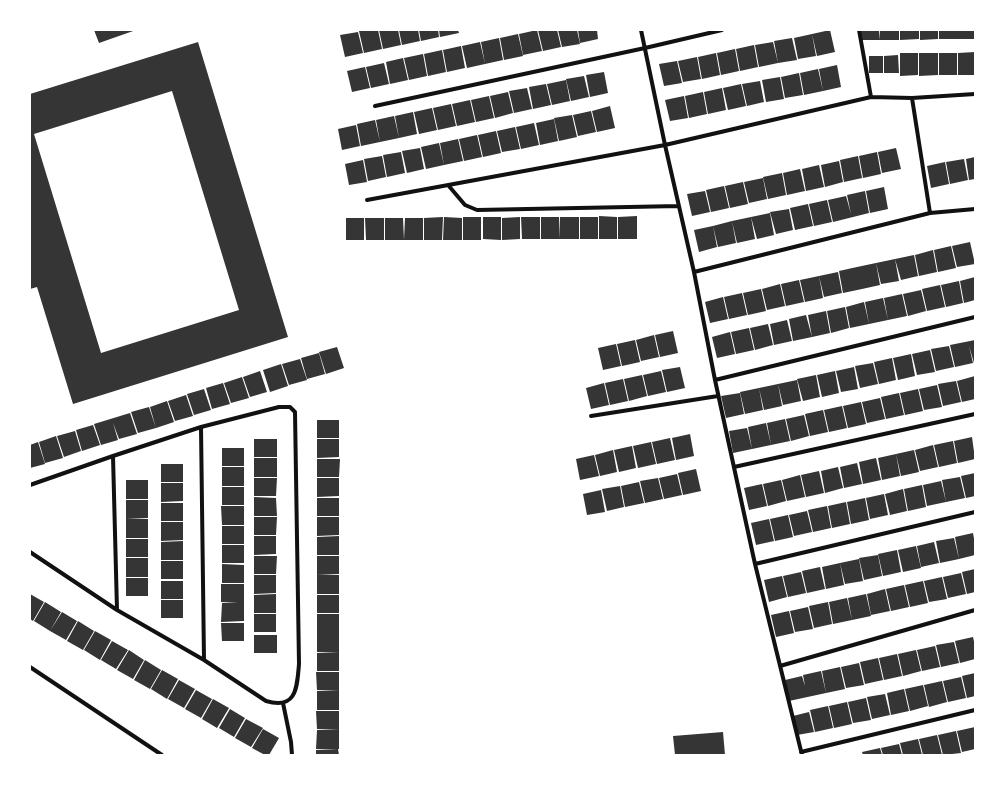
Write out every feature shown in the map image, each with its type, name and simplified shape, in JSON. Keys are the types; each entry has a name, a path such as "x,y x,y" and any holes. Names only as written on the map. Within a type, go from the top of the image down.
{"street":[{"path":"641,30 694,272 718,396 755,564 801,753 975,710"},
{"path":"375,106 722,30"},
{"path":"859,30 871,97"},
{"path":"367,200 665,144 871,97 912,98 975,94"},
{"path":"912,98 930,213"},
{"path":"448,185 465,205 477,210 679,206"},
{"path":"694,272 930,213 975,209"},
{"path":"715,380 975,317"},
{"path":"591,416 718,396"},
{"path":"30,485 201,427 279,407 290,407 295,412 299,664 294,694 288,701 282,703 266,701 204,660 117,610 30,552"},
{"path":"734,467 975,414"},
{"path":"201,427 204,660"},
{"path":"113,456 117,610"},
{"path":"755,564 975,512"},
{"path":"780,666 975,610"},
{"path":"30,667 162,755"},
{"path":"282,703 291,742 292,755"}],"building":[{"path":"94,30 136,30 99,43"},
{"path":"378,30 382,49 364,53 359,31"},
{"path":"379,30 398,30 401,45 383,49"},
{"path":"399,30 418,30 420,41 402,45"},
{"path":"419,30 438,30 439,37 421,41"},
{"path":"439,30 458,30 459,33 440,37"},
{"path":"537,30 542,51 523,55 519,34"},
{"path":"538,30 557,30 561,47 543,51"},
{"path":"558,30 577,30 580,44 562,47"},
{"path":"578,30 597,30 598,39 580,43"},
{"path":"830,30 835,52 817,56 812,34"},
{"path":"861,30 879,30 880,40 861,40"},
{"path":"880,30 899,30 899,40 880,40"},
{"path":"900,30 919,30 919,39 900,40"},
{"path":"920,30 938,30 938,39 920,40"},
{"path":"939,30 958,30 958,39 939,39"},
{"path":"958,30 975,30 975,39 958,39"},
{"path":"358,32 363,53 345,57 340,35"},
{"path":"518,34 523,56 504,60 500,38"},
{"path":"812,34 816,56 798,59 794,38"},
{"path":"499,38 503,60 485,64 481,42"},
{"path":"792,38 797,60 778,63 774,41"},
{"path":"198,42 288,337 73,404 37,287 30,289 30,94","holes":["172,91 239,310 101,353 34,134"]},
{"path":"480,42 485,64 467,68 462,46"},
{"path":"773,42 778,63 759,67 755,45"},
{"path":"754,45 758,67 740,71 736,49"},
{"path":"461,46 465,68 447,72 443,50"},
{"path":"735,49 739,71 721,75 717,53"},
{"path":"442,50 446,72 428,76 424,54"},
{"path":"975,52 975,75 958,75 958,53"},
{"path":"716,53 720,75 702,79 698,57"},
{"path":"900,53 918,53 918,75 900,76"},
{"path":"919,53 938,53 938,75 919,76"},
{"path":"939,53 957,53 957,75 939,75"},
{"path":"423,54 427,76 409,80 404,58"},
{"path":"898,55 899,73 884,73 884,56"},
{"path":"869,56 883,56 883,73 869,73"},
{"path":"697,57 701,79 683,82 678,61"},
{"path":"403,58 408,80 390,84 386,62"},
{"path":"677,61 682,83 664,86 659,64"},
{"path":"384,63 389,84 371,88 366,67"},
{"path":"837,65 841,87 823,91 819,69"},
{"path":"365,67 370,88 352,92 347,71"},
{"path":"818,69 823,91 804,95 800,73"},
{"path":"604,72 608,93 590,97 586,75"},
{"path":"799,73 803,95 785,98 781,77"},
{"path":"584,76 589,97 571,101 566,79"},
{"path":"780,77 784,99 766,102 762,80"},
{"path":"566,80 570,101 552,105 547,84"},
{"path":"760,81 764,102 747,106 742,84"},
{"path":"546,84 551,105 533,109 529,87"},
{"path":"741,84 746,106 728,110 723,88"},
{"path":"527,88 532,109 514,113 509,91"},
{"path":"722,88 726,110 708,114 704,92"},
{"path":"508,92 513,113 495,118 490,96"},
{"path":"703,92 707,114 689,118 685,96"},
{"path":"489,96 494,118 476,122 471,100"},
{"path":"684,96 688,118 670,121 665,100"},
{"path":"470,100 475,122 457,126 452,104"},
{"path":"451,104 456,126 438,130 433,108"},
{"path":"610,106 615,128 597,132 592,111"},
{"path":"432,108 437,130 419,134 414,112"},
{"path":"591,111 596,132 578,136 573,115"},
{"path":"413,112 417,134 399,138 395,116"},
{"path":"572,115 577,137 559,141 554,118"},
{"path":"394,116 399,138 380,142 376,120"},
{"path":"554,119 558,141 540,145 536,123"},
{"path":"375,120 380,142 361,146 357,124"},
{"path":"534,123 539,145 521,149 516,127"},
{"path":"356,125 360,146 342,150 338,129"},
{"path":"515,127 520,149 502,152 497,131"},
{"path":"496,131 501,153 483,157 478,135"},
{"path":"477,135 482,157 464,161 459,139"},
{"path":"458,139 463,161 444,165 440,143"},
{"path":"439,143 444,165 426,169 421,147"},
{"path":"420,148 424,169 407,173 402,151"},
{"path":"896,148 901,169 882,173 878,152"},
{"path":"401,152 405,173 387,177 383,155"},
{"path":"877,152 881,174 863,178 859,156"},
{"path":"382,156 386,177 368,181 364,159"},
{"path":"858,156 862,178 844,182 840,160"},
{"path":"975,157 975,179 969,180 966,159"},
{"path":"964,159 968,180 950,184 946,162"},
{"path":"363,160 367,182 349,185 345,164"},
{"path":"839,161 843,182 825,187 821,165"},
{"path":"945,162 949,184 931,188 927,166"},
{"path":"819,165 824,187 806,191 802,169"},
{"path":"800,169 805,191 787,195 783,173"},
{"path":"782,173 786,195 768,199 763,177"},
{"path":"763,178 767,199 749,203 744,182"},
{"path":"743,182 748,204 730,208 725,186"},
{"path":"724,186 729,208 711,212 706,190"},
{"path":"884,187 888,209 870,213 866,191"},
{"path":"705,191 710,212 692,216 687,194"},
{"path":"865,191 869,213 833,222 828,200 846,196 851,214 847,195"},
{"path":"827,200 832,222 814,226 809,204"},
{"path":"808,204 813,226 795,230 790,208"},
{"path":"789,209 793,230 776,234 770,212"},
{"path":"770,213 774,235 757,239 751,217"},
{"path":"599,216 617,217 617,239 599,239"},
{"path":"637,216 637,239 618,239 618,217"},
{"path":"443,217 442,240 424,240 424,218"},
{"path":"444,217 462,218 462,240 443,240"},
{"path":"463,217 481,217 481,240 463,240"},
{"path":"483,217 501,217 501,240 483,239"},
{"path":"520,217 520,239 502,240 502,218"},
{"path":"521,217 540,217 540,239 522,239"},
{"path":"541,217 559,217 560,239 541,239"},
{"path":"560,217 579,217 579,239 560,239"},
{"path":"580,217 598,217 598,239 580,239"},
{"path":"751,217 755,239 737,243 732,221"},
{"path":"346,218 364,218 364,240 346,240"},
{"path":"365,218 384,218 384,240 366,240"},
{"path":"385,218 403,218 404,240 385,240"},
{"path":"405,218 423,218 423,240 404,240"},
{"path":"732,221 736,243 718,247 713,226"},
{"path":"713,226 717,247 699,252 694,230"},
{"path":"970,242 975,264 957,267 952,246"},
{"path":"951,246 956,268 938,272 934,250"},
{"path":"933,250 937,272 919,276 915,255"},
{"path":"914,255 918,276 901,280 895,259"},
{"path":"895,259 899,281 881,284 876,263"},
{"path":"876,263 880,285 862,289 857,267"},
{"path":"857,267 862,289 843,293 839,271"},
{"path":"838,272 842,293 824,297 819,276"},
{"path":"819,276 823,298 805,302 800,280"},
{"path":"975,277 975,300 964,303 960,281"},
{"path":"799,280 804,302 786,306 781,284"},
{"path":"959,281 963,303 946,307 941,285"},
{"path":"780,284 785,306 767,310 762,289"},
{"path":"940,285 945,307 927,311 922,289"},
{"path":"761,289 766,311 748,315 743,293"},
{"path":"921,290 926,311 908,316 903,294"},
{"path":"742,293 747,315 729,319 724,297"},
{"path":"902,294 907,316 888,320 884,298"},
{"path":"723,297 728,319 710,323 705,302"},
{"path":"883,298 888,320 869,324 865,302"},
{"path":"864,302 869,324 850,328 846,307"},
{"path":"845,307 849,328 831,333 827,311"},
{"path":"826,311 830,333 812,337 808,315"},
{"path":"806,315 812,337 793,341 789,319"},
{"path":"787,320 792,341 774,345 770,324"},
{"path":"768,324 773,345 755,350 750,328"},
{"path":"749,328 754,350 736,354 731,332"},
{"path":"673,331 678,353 660,357 655,335"},
{"path":"730,332 735,354 717,358 712,337"},
{"path":"654,335 659,357 641,361 636,340"},
{"path":"635,340 640,362 622,366 617,344"},
{"path":"975,340 975,362 974,363 969,346 973,363 955,367 950,345"},
{"path":"616,344 621,366 603,370 598,348"},
{"path":"949,346 954,367 936,371 931,349"},
{"path":"337,347 344,368 326,374 319,352"},
{"path":"930,350 935,372 917,375 912,354"},
{"path":"319,353 325,374 307,379 301,358"},
{"path":"911,354 915,376 898,380 893,358"},
{"path":"892,358 896,380 879,384 874,362"},
{"path":"300,359 307,380 289,385 282,364"},
{"path":"873,363 878,384 860,388 855,366"},
{"path":"281,364 288,386 270,392 263,370"},
{"path":"680,367 685,388 667,392 662,370"},
{"path":"854,367 858,389 841,392 836,371"},
{"path":"260,371 267,392 250,397 243,377"},
{"path":"661,371 666,392 648,396 643,375"},
{"path":"835,371 839,393 822,397 817,375"},
{"path":"642,375 647,396 629,401 624,379"},
{"path":"816,375 820,397 803,401 797,379"},
{"path":"975,376 975,399 962,402 957,381"},
{"path":"242,377 249,398 231,403 224,383"},
{"path":"623,379 628,401 610,405 605,383"},
{"path":"797,380 801,401 783,405 778,384"},
{"path":"956,381 961,402 943,406 938,384"},
{"path":"223,383 230,404 212,409 206,388"},
{"path":"604,383 609,405 591,409 586,388"},
{"path":"778,384 782,406 764,410 759,388"},
{"path":"937,385 942,407 924,410 919,389"},
{"path":"759,388 763,410 745,414 740,392"},
{"path":"204,389 211,410 194,415 187,394"},
{"path":"918,389 923,411 905,415 900,393"},
{"path":"740,393 744,414 726,418 721,396"},
{"path":"899,393 904,415 886,419 881,397"},
{"path":"186,395 193,416 175,421 168,401"},
{"path":"880,398 885,419 867,423 862,402"},
{"path":"167,401 174,422 156,428 150,407"},
{"path":"861,402 866,424 848,428 843,406"},
{"path":"842,406 847,428 829,432 824,410"},
{"path":"149,407 156,428 138,433 131,412"},
{"path":"823,410 828,432 810,436 805,414"},
{"path":"130,413 137,434 119,439 113,423 118,440 101,445 94,424"},
{"path":"804,415 809,436 791,441 786,419"},
{"path":"785,419 790,441 771,445 767,423"},
{"path":"317,420 339,420 339,438 317,438"},
{"path":"766,423 771,445 752,449 748,427"},
{"path":"93,425 100,445 82,451 76,430"},
{"path":"747,428 752,449 733,453 729,431"},
{"path":"75,431 81,451 64,457 57,436"},
{"path":"690,434 694,456 676,460 672,438"},
{"path":"56,436 63,458 45,463 39,442"},
{"path":"972,437 975,459 958,463 954,441"},
{"path":"670,438 675,460 657,464 652,442"},
{"path":"254,439 277,439 277,457 254,457"},
{"path":"317,439 339,439 339,457 317,458"},
{"path":"953,441 957,463 939,467 934,445"},
{"path":"38,442 45,464 30,468 30,445"},
{"path":"651,442 656,464 638,468 633,446"},
{"path":"933,445 938,467 920,471 915,450"},
{"path":"632,446 636,468 619,472 614,450"},
{"path":"222,448 244,448 244,466 222,466"},
{"path":"613,450 617,472 600,476 595,455"},
{"path":"914,450 919,472 901,476 896,454"},
{"path":"896,454 900,476 882,480 878,458"},
{"path":"594,455 599,476 580,480 576,459"},
{"path":"254,458 277,458 277,477 254,477"},
{"path":"876,458 881,480 863,484 859,462"},
{"path":"317,459 340,459 339,477 317,477"},
{"path":"857,463 862,484 844,488 840,467"},
{"path":"161,464 183,464 183,482 161,482"},
{"path":"222,467 244,467 244,486 222,486"},
{"path":"838,467 843,488 825,493 821,471"},
{"path":"696,469 701,491 683,495 678,473"},
{"path":"819,471 824,493 806,497 801,475"},
{"path":"975,473 975,496 966,498 961,476"},
{"path":"677,474 682,495 664,499 659,478"},
{"path":"800,475 805,497 787,501 782,480"},
{"path":"960,477 965,498 946,502 942,480"},
{"path":"254,478 277,478 276,496 254,496"},
{"path":"317,478 339,478 339,496 317,497"},
{"path":"658,478 663,499 645,503 640,481"},
{"path":"126,480 148,480 148,499 126,499"},
{"path":"781,480 786,501 768,506 763,484"},
{"path":"941,481 946,502 927,506 923,485"},
{"path":"639,482 644,503 625,507 621,486"},
{"path":"161,483 183,483 183,501 161,502"},
{"path":"762,484 767,506 749,510 744,488"},
{"path":"922,485 926,507 908,511 904,489"},
{"path":"620,486 624,507 607,511 602,489"},
{"path":"222,487 244,487 244,505 222,505"},
{"path":"903,489 907,511 890,515 885,494"},
{"path":"601,490 605,512 587,515 583,494"},
{"path":"884,494 888,515 870,519 866,498"},
{"path":"254,497 276,498 277,516 254,516"},
{"path":"317,498 339,498 339,516 317,516"},
{"path":"865,498 869,520 851,524 847,502"},
{"path":"126,500 148,500 148,518 126,519"},
{"path":"846,502 850,524 832,528 828,506"},
{"path":"161,503 183,503 183,521 161,521"},
{"path":"221,506 244,506 244,525 222,525"},
{"path":"827,506 831,528 813,532 808,510"},
{"path":"807,511 812,532 794,536 789,515"},
{"path":"788,515 793,537 775,541 770,519"},
{"path":"254,517 277,517 276,535 254,535"},
{"path":"317,517 339,517 339,535 317,536"},
{"path":"126,519 148,519 148,538 126,538"},
{"path":"769,519 774,541 756,545 751,523"},
{"path":"161,522 183,522 183,540 161,541"},
{"path":"222,526 244,526 244,544 222,544"},
{"path":"973,533 975,555 959,559 955,537"},
{"path":"254,536 276,536 276,554 254,555"},
{"path":"339,536 339,555 317,555 317,537"},
{"path":"954,538 959,559 940,563 936,541"},
{"path":"126,539 148,539 148,557 126,557"},
{"path":"183,541 183,560 161,560 161,542"},
{"path":"934,542 939,563 921,567 917,546"},
{"path":"222,545 244,545 244,563 222,563"},
{"path":"916,546 921,568 903,572 898,550"},
{"path":"897,550 901,572 883,576 878,554"},
{"path":"878,555 882,576 864,580 859,558"},
{"path":"254,556 277,556 276,574 254,574"},
{"path":"317,556 339,556 339,574 317,575"},
{"path":"126,558 148,558 148,577 126,577"},
{"path":"859,559 863,581 845,584 840,563"},
{"path":"161,561 183,561 183,579 161,579"},
{"path":"840,563 844,585 826,589 822,567"},
{"path":"222,564 244,565 244,583 222,583"},
{"path":"820,567 825,589 807,593 802,571"},
{"path":"975,569 975,592 967,594 962,572"},
{"path":"801,572 806,593 788,597 783,576"},
{"path":"961,573 966,594 948,598 943,577"},
{"path":"254,575 276,575 276,593 254,594"},
{"path":"317,575 339,575 339,594 317,594"},
{"path":"782,576 787,597 769,602 764,580"},
{"path":"942,577 947,599 929,602 924,581"},
{"path":"126,578 148,578 148,596 126,596"},
{"path":"161,581 183,581 183,599 161,599"},
{"path":"923,581 928,603 910,607 905,585"},
{"path":"221,584 244,584 244,621 221,622 222,603 238,603 221,602"},
{"path":"904,585 909,607 891,611 886,589"},
{"path":"885,589 890,611 871,615 867,594"},
{"path":"30,594 44,602 33,621 30,619"},
{"path":"276,594 276,613 254,613 254,595"},
{"path":"866,594 871,616 852,620 848,598"},
{"path":"317,595 339,595 339,613 317,613"},
{"path":"847,598 852,620 833,624 829,602"},
{"path":"161,600 183,600 183,618 161,618"},
{"path":"45,602 61,612 50,631 34,621"},
{"path":"828,602 832,624 814,628 809,606"},
{"path":"808,607 813,629 795,632 790,611"},
{"path":"789,611 794,633 776,637 771,615"},
{"path":"62,612 77,621 66,640 50,631"},
{"path":"254,614 276,614 276,632 254,632"},
{"path":"317,614 339,614 339,633 317,633"},
{"path":"78,621 94,631 83,650 67,641"},
{"path":"221,623 244,623 244,641 222,641"},
{"path":"95,631 111,640 100,660 84,650"},
{"path":"317,633 339,633 339,652 317,652"},
{"path":"254,635 277,635 277,653 254,653"},
{"path":"973,637 975,659 960,663 955,641"},
{"path":"112,641 128,650 116,669 101,660"},
{"path":"954,642 959,663 941,667 936,645"},
{"path":"935,646 940,667 922,671 917,650"},
{"path":"129,650 144,660 133,679 117,670"},
{"path":"916,650 921,671 903,676 898,654"},
{"path":"339,652 339,671 317,671 317,653"},
{"path":"897,654 902,676 884,680 879,658"},
{"path":"878,658 883,680 865,684 860,662"},
{"path":"145,660 161,670 150,689 134,680"},
{"path":"859,663 864,685 846,688 841,667"},
{"path":"840,667 845,689 826,693 822,671"},
{"path":"162,670 178,679 167,699 151,689"},
{"path":"821,671 826,693 789,701 785,680 802,676 805,686 803,675"},
{"path":"316,672 339,672 339,691 317,690"},
{"path":"975,673 975,696 967,698 962,676"},
{"path":"961,677 966,698 948,702 943,681"},
{"path":"179,680 195,689 184,708 168,699"},
{"path":"942,681 947,702 929,707 924,685"},
{"path":"923,685 928,706 910,711 905,689"},
{"path":"904,689 909,711 891,715 887,693"},
{"path":"196,690 212,699 201,718 185,709"},
{"path":"317,691 339,691 339,710 317,710"},
{"path":"885,694 890,715 872,719 867,697"},
{"path":"866,698 871,720 853,723 848,702"},
{"path":"213,699 229,708 217,728 202,719"},
{"path":"847,702 852,724 834,728 829,706"},
{"path":"828,706 833,728 815,732 810,710"},
{"path":"230,709 245,718 234,737 219,728"},
{"path":"316,711 339,711 339,730 317,729"},
{"path":"809,712 814,732 797,735 793,716"},
{"path":"246,719 263,728 251,747 235,738"},
{"path":"975,727 975,749 962,752 957,731"},
{"path":"263,729 279,738 269,755 265,755 252,748"},
{"path":"317,730 339,730 339,749 316,749"},
{"path":"956,731 961,753 943,755 938,735"},
{"path":"723,732 725,755 675,755 673,736"},
{"path":"937,735 942,755 923,755 919,739"},
{"path":"918,739 922,755 903,755 900,743"},
{"path":"899,744 902,755 883,755 881,748"},
{"path":"880,748 882,755 863,755 862,752"},
{"path":"338,749 339,755 316,755 316,750"}]}
